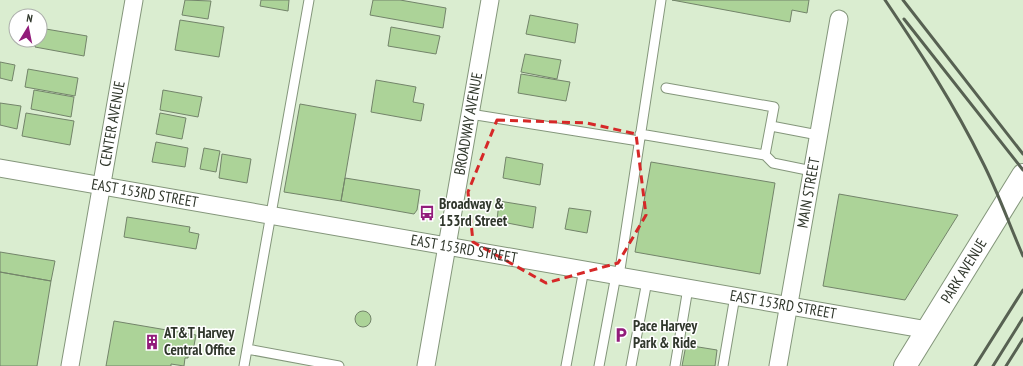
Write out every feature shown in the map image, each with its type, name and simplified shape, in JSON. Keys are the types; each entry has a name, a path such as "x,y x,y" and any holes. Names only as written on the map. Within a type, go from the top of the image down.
{"street":[{"name":"CENTER AVENUE","path":"70,366 134,0"},
{"name":"BROADWAY AVENUE","path":"426,366 490,0"},
{"name":"MAIN STREET","path":"778,366 839,19"},
{"name":"EAST 153RD STREET","path":"0,168 928,330"},
{"name":"PARK AVENUE","path":"905,366 1023,175"}],"lane":[{"path":"244,366 309,0"},
{"path":"599,366 617,275 661,0"},
{"path":"666,88 774,107 765,155"},
{"path":"470,114 765,155 773,163 812,171"},
{"path":"771,126 818,135"},
{"path":"566,366 584,269"},
{"path":"632,366 646,280"},
{"path":"675,366 688,288"},
{"path":"723,366 735,296"},
{"path":"247,349 339,366"}],"highlighted area":[{"path":"497,120 587,123 636,134 646,215 618,263 546,283 473,242 468,192"}],"building":[{"path":"185,0 211,1 208,19 182,15"},
{"path":"261,0 289,0 288,11 260,6"},
{"path":"373,0 400,0 446,8 443,28 370,15"},
{"path":"672,0 809,0 807,13 792,10 790,22"},
{"path":"530,15 578,24 575,43 526,34"},
{"path":"180,20 224,27 219,57 175,50"},
{"path":"391,27 440,36 436,54 388,46"},
{"path":"48,29 87,36 84,56 40,48 48,48"},
{"path":"525,54 561,60 557,79 521,72"},
{"path":"0,62 15,65 12,81 0,78"},
{"path":"28,69 78,78 75,96 25,87"},
{"path":"521,74 570,82 566,101 518,93"},
{"path":"376,80 416,87 413,102 424,104 421,121 371,112"},
{"path":"34,90 74,97 71,117 31,109"},
{"path":"163,90 202,97 198,117 160,110"},
{"path":"0,103 21,106 17,129 0,125"},
{"path":"300,104 356,114 341,201 284,192"},
{"path":"26,113 74,121 70,145 22,136"},
{"path":"160,113 186,118 182,139 156,134"},
{"path":"156,142 188,148 185,167 152,162"},
{"path":"204,148 220,151 216,172 200,169"},
{"path":"222,154 251,159 247,183 219,178"},
{"path":"506,157 543,164 540,185 503,178"},
{"path":"651,162 775,183 760,274 635,252"},
{"path":"345,178 420,190 417,210 414,214 341,201"},
{"path":"839,194 958,215 905,300 823,286"},
{"path":"499,201 536,207 533,228 497,221"},
{"path":"569,208 591,211 587,233 565,229"},
{"path":"127,217 190,227 189,232 199,234 196,249 124,237"},
{"path":"0,252 55,261 51,281 0,272"},
{"path":"0,272 51,281 37,366 0,366"},
{"path":"360,311 366,311 371,316 369,325 366,327 360,327 355,322 355,316"},
{"name":"AT&T Harvey Central Office","path":"114,321 196,335 193,351 186,350 185,352 189,352 188,358 185,358 184,366 171,364 171,366 106,366"},
{"path":"686,345 717,350 715,366 682,366"}],"railway":[{"path":"885,0 911,39 960,119 988,173 1023,256"},
{"path":"903,0 1023,154"},
{"path":"904,19 1023,170"},
{"path":"975,366 1023,290"},
{"path":"993,366 1023,318"},
{"path":"1006,366 1023,339"}],"place":[{"name":"Broadway & 153rd Street","path":"427,213"},
{"name":"Pace Harvey Park & Ride","path":"621,335"},
{"name":"AT&T Harvey Central Office","path":"152,342"}]}
